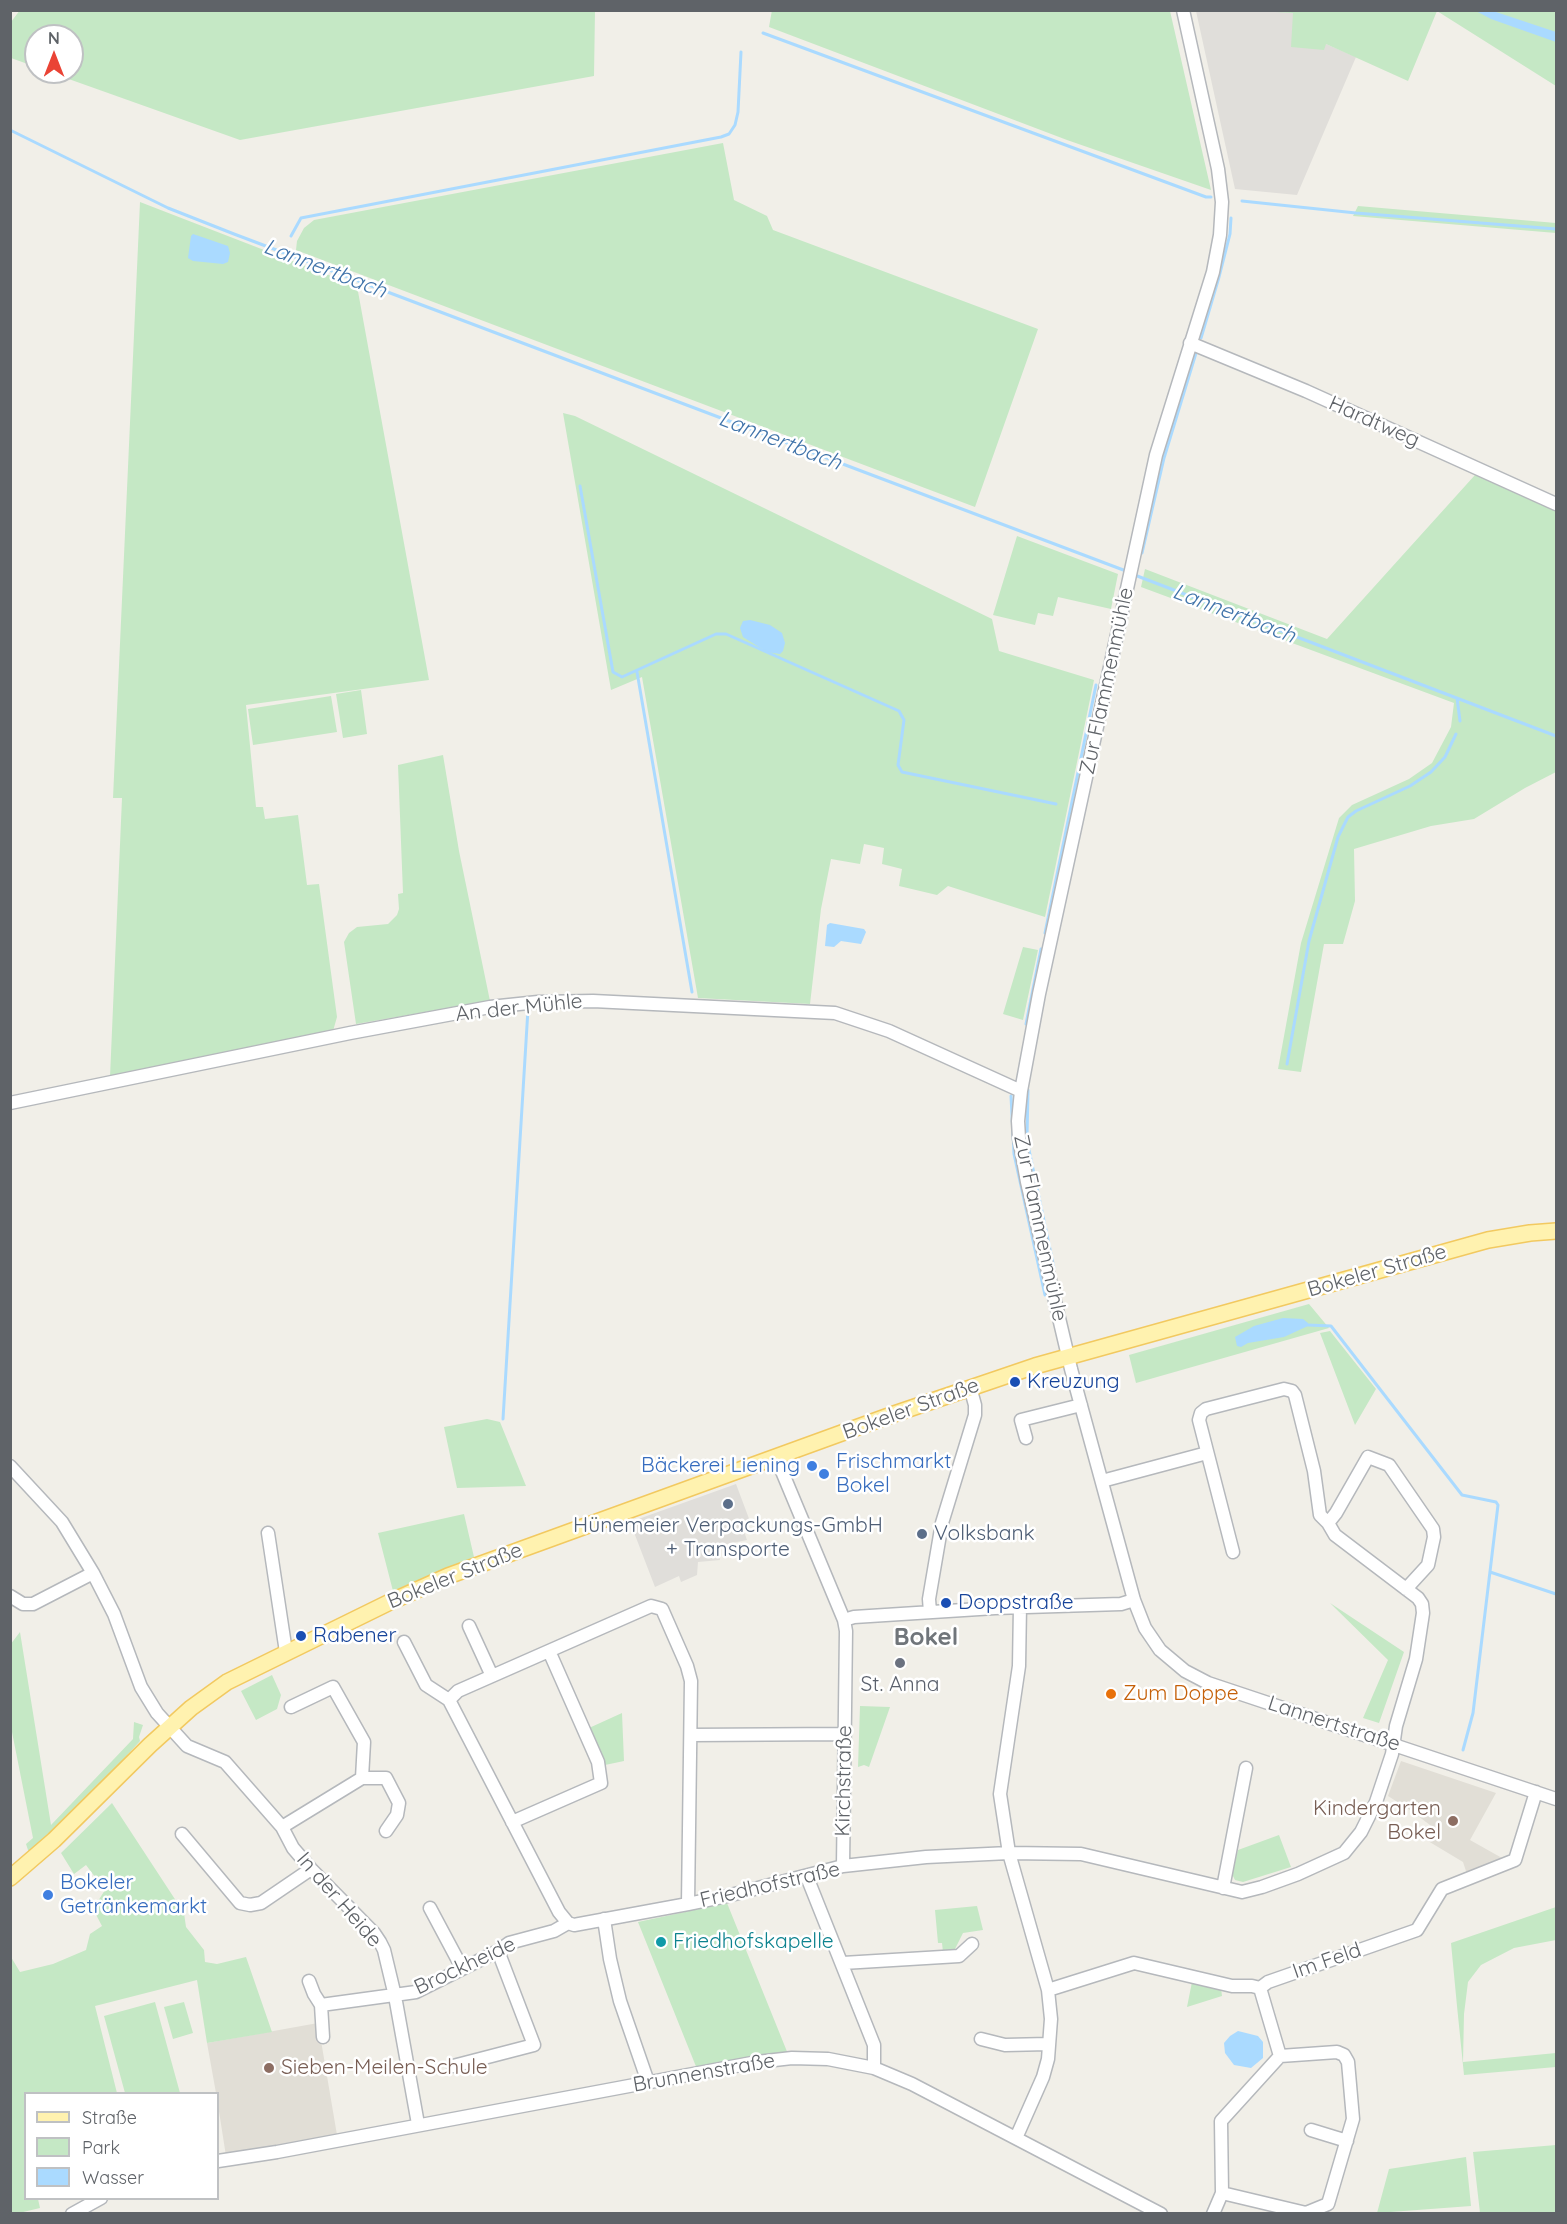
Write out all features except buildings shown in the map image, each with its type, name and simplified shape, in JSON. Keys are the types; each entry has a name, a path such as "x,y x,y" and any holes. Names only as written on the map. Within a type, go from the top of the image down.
{"main road":[{"name":"Bokeler Straße","path":"10,1878 54,1840 191,1708 227,1682 448,1576 970,1387 1068,1356 1488,1240 1557,1231"}],"street":[{"name":"Zur Flammenmühle","path":"1068,1356 1019,1138 1021,1091 1041,984 1156,455 1213,272 1220,235 1222,202 1218,169 1183,10"},
{"name":"Hardtweg","path":"1190,343 1306,391 1557,504"},
{"name":"An der Mühle","path":"10,1103 350,1033 489,1007 593,1000 835,1012 889,1031 1021,1091"},
{"name":"Lannertstraße","path":"1068,1356 1134,1600 1145,1628 1154,1643 1185,1671 1208,1683 1557,1799"},
{"path":"930,1612 929,1599 942,1523 975,1414 970,1387"},
{"path":"1233,1552 1199,1420 1201,1413 1206,1409 1284,1389 1292,1391 1295,1395 1314,1471 1320,1515 1328,1523 1368,1457 1389,1465 1433,1529 1428,1565 1406,1589"},
{"path":"1026,1438 1021,1420 1081,1405"},
{"path":"1102,1481 1207,1453"},
{"name":"Kirchstraße","path":"776,1457 846,1631 843,1866"},
{"name":"In der Heide","path":"10,1466 62,1522 93,1573 114,1614 141,1687 157,1713 187,1746 225,1762 282,1827 293,1848 311,1869 374,1933 380,1942 395,1996 418,2124"},
{"name":"Friedhofstraße","path":"568,1923 574,1925 688,1904 807,1877 843,1866 927,1857 1010,1853 1081,1854 1242,1892 1262,1887 1344,1853 1361,1832 1376,1802 1392,1754 1396,1726 1416,1659 1423,1613 1422,1604 1418,1598 1335,1535 1328,1523"},
{"path":"268,1533 286,1652"},
{"path":"10,1596 23,1604 33,1604 93,1573"},
{"path":"843,1620 855,1617 1020,1606 1121,1604 1134,1600"},
{"path":"449,1700 458,1691 651,1606 662,1609 687,1666 691,1681 688,1904"},
{"path":"1016,2138 1043,2077 1048,2059 1051,2019 1048,1990 1010,1853 1000,1794 1019,1666 1020,1606"},
{"path":"469,1626 492,1676"},
{"path":"404,1642 426,1685 449,1700 559,1912 568,1923"},
{"path":"512,1822 601,1784 598,1762 549,1651"},
{"path":"291,1707 333,1687 364,1742 363,1778"},
{"path":"691,1735 845,1734"},
{"path":"1223,1888 1246,1768"},
{"path":"282,1827 363,1778 386,1778 399,1803 397,1815 386,1832"},
{"name":"Im Feld","path":"1048,1990 1134,1963 1232,1986 1260,1988 1268,1982 1417,1930 1442,1889 1515,1860 1536,1792"},
{"path":"182,1834 240,1903 250,1905 261,1903 311,1869"},
{"path":"807,1877 874,2045 874,2068"},
{"path":"430,1908 462,1968"},
{"path":"604,1919 620,2001 648,2082"},
{"name":"Brockheide","path":"321,2005 416,1992 498,1951 509,1943 554,1931 568,1923"},
{"path":"843,1963 959,1956 972,1944"},
{"path":"453,2066 534,2044 498,1951"},
{"path":"309,1981 321,2005 323,2037"},
{"path":"1260,1988 1280,2056"},
{"path":"981,2039 1005,2045 1048,2044"},
{"path":"1213,2214 1222,2193 1221,2121 1280,2056 1337,2052 1344,2055 1348,2062 1353,2120 1328,2204 1306,2213 1222,2193"},
{"name":"Brunnenstraße","path":"219,2161 277,2152 750,2063 792,2058 828,2059 874,2068 912,2084 1161,2214"},
{"path":"1311,2130 1347,2141"},
{"path":"72,2214 99,2200"}],"shaded area":[{"path":"1258,10 1293,13 1326,44 1356,57 1297,195 1235,189 1196,11"},
{"path":"736,1484 751,1524 743,1528 747,1540 717,1546 720,1560 698,1562 697,1575 681,1582 679,1576 655,1587 630,1522"},
{"name":"Kindergarten Bokel","path":"1401,1761 1496,1793 1470,1840 1502,1858 1499,1864 1467,1874 1463,1862 1423,1838 1430,1825 1388,1796"},
{"name":"Sieben-Meilen-Schule","path":"318,2023 337,2135 226,2156 219,2111 219,2092 216,2092 207,2043"}],"green space":[{"path":"20,10 595,11 594,76 240,140 83,84 84,24 24,24 24,63 11,58 11,22"},
{"path":"772,10 1170,11 1211,190 1067,140 769,27"},
{"path":"1258,11 1437,11 1408,81 1326,44 1324,50 1291,47 1293,13"},
{"path":"1437,11 1556,11 1556,86"},
{"path":"723,143 734,200 767,216 773,230 1038,329 975,507 296,250 297,241 304,228 314,220"},
{"path":"140,202 357,286 429,680 246,705 256,807 263,807 265,819 298,815 307,885 319,884 337,1017 333,1031 110,1077 122,798 113,798"},
{"path":"1358,206 1556,223 1556,233 1353,216"},
{"path":"563,413 575,416 992,619 999,651 1094,680 1045,917 948,886 937,895 899,886 902,869 882,864 884,848 864,844 860,864 831,859 821,909 810,1004 698,998 642,677 611,690"},
{"path":"1475,475 1556,511 1556,772 1474,819 1431,826 1354,849 1355,901 1343,944 1324,944 1301,1072 1278,1069 1301,943 1339,818 1352,805 1409,779 1432,763 1451,727 1454,703 1141,587 1145,569 1327,639"},
{"path":"1017,536 1118,574 1111,609 1058,597 1053,616 1038,613 1035,625 993,615"},
{"path":"361,690 367,734 343,738 336,694"},
{"path":"331,696 337,732 253,745 248,709"},
{"path":"443,755 459,851 490,1001 356,1024 344,942 349,933 357,927 388,924 397,915 398,894 403,893 398,765"},
{"path":"1023,947 1038,950 1023,1020 1003,1014"},
{"path":"1309,1304 1329,1328 1136,1383 1129,1355"},
{"path":"1330,1331 1376,1389 1355,1425 1320,1333"},
{"path":"487,1419 500,1422 526,1486 457,1488 444,1427"},
{"path":"464,1514 474,1557 393,1591 378,1533"},
{"path":"1330,1603 1404,1652 1379,1723 1363,1718 1388,1660"},
{"path":"20,1632 51,1825 133,1739 134,1722 143,1725 140,1741 102,1783 29,1853 26,1844 33,1838 11,1727 10,1645"},
{"path":"272,1675 281,1695 277,1709 256,1720 241,1691"},
{"path":"860,1706 890,1707 869,1767 864,1765 858,1767"},
{"path":"622,1713 624,1761 605,1765 589,1728"},
{"path":"112,1803 184,1913 186,1927 204,1950 205,1962 217,1964 246,1957 272,2032 207,2043 197,1980 95,2006 117,2092 24,2092 24,2200 38,2200 40,2208 11,2213 11,1957 20,1972 53,1964 86,1950 90,1934 102,1926 93,1909 105,1890 86,1865 74,1874 61,1853"},
{"path":"1279,1835 1291,1867 1243,1882 1235,1880 1232,1874 1238,1850"},
{"path":"727,1903 788,2054 697,2069 638,1922"},
{"path":"977,1906 983,1930 963,1933 955,1949 943,1952 942,1943 938,1943 935,1910"},
{"path":"1556,1907 1556,1940 1514,1948 1481,1965 1468,1982 1464,2014 1463,2062 1556,2053 1556,2067 1464,2075 1451,1943"},
{"path":"1192,1982 1221,1988 1222,1996 1187,2007"},
{"path":"155,2002 180,2092 125,2092 104,2016"},
{"path":"184,2002 193,2033 173,2039 164,2007"},
{"path":"1556,2145 1556,2213 1480,2213 1473,2152"},
{"path":"1466,2157 1471,2206 1377,2213 1389,2169"}],"water":[{"path":"1476,11 1493,11 1556,32 1556,42 1491,19"},
{"path":"193,234 228,246 230,253 228,262 223,264 193,261 188,258"},
{"path":"750,620 770,625 782,633 785,643 780,654 767,652 743,637 740,628 743,621"},
{"path":"830,923 864,929 866,932 861,944 841,941 834,947 825,946 827,925"},
{"path":"1283,1318 1303,1319 1308,1326 1284,1337 1237,1346 1235,1337 1254,1326"},
{"path":"1238,2031 1258,2036 1263,2042 1263,2058 1251,2068 1234,2065 1225,2053 1224,2043"}],"waterway":[{"path":"763,33 1211,197"},
{"path":"291,236 301,218 729,134 735,125 738,112 741,52"},
{"name":"Lannertbach","path":"10,130 168,208 1126,571"},
{"path":"1242,201 1356,213 1556,229"},
{"path":"1201,338 1230,234 1231,218"},
{"path":"1142,553 1164,458 1196,353"},
{"path":"580,486 613,672 622,677 716,634 726,634 899,711 904,720 898,765 902,772 1056,804"},
{"name":"Lannertbach","path":"1132,574 1556,736"},
{"path":"637,672 692,992"},
{"path":"1045,933 1096,685"},
{"path":"1457,698 1460,721"},
{"path":"1287,1064 1309,941 1338,837 1348,817 1410,786 1431,772 1445,757 1456,734"},
{"path":"1026,1024 1041,949"},
{"path":"503,1419 528,1009"},
{"path":"1028,1090 1027,1137 1054,1268"},
{"path":"1011,1096 1014,1154 1045,1295"},
{"path":"1308,1325 1331,1326 1462,1495 1496,1502 1498,1505 1473,1713 1463,1750"},
{"path":"1490,1572 1556,1594"}],"place":[{"name":"Kreuzung","path":"1015,1382"},
{"name":"Bäckerei Liening","path":"812,1466"},
{"name":"Frischmarkt Bokel","path":"824,1474"},
{"name":"Hünemeier Verpackungs-GmbH + Transporte","path":"728,1504"},
{"name":"Volksbank","path":"922,1534"},
{"name":"Doppstraße","path":"946,1603"},
{"name":"Rabener","path":"301,1636"},
{"name":"St. Anna","path":"900,1663"},
{"name":"Zum Doppe","path":"1111,1694"},
{"name":"Kindergarten Bokel","path":"1453,1821"},
{"name":"Bokeler Getränkemarkt","path":"48,1895"},
{"name":"Friedhofskapelle","path":"661,1942"},
{"name":"Sieben-Meilen-Schule","path":"269,2068"}],"district":[{"name":"Bokel","path":"926,1638"}]}
